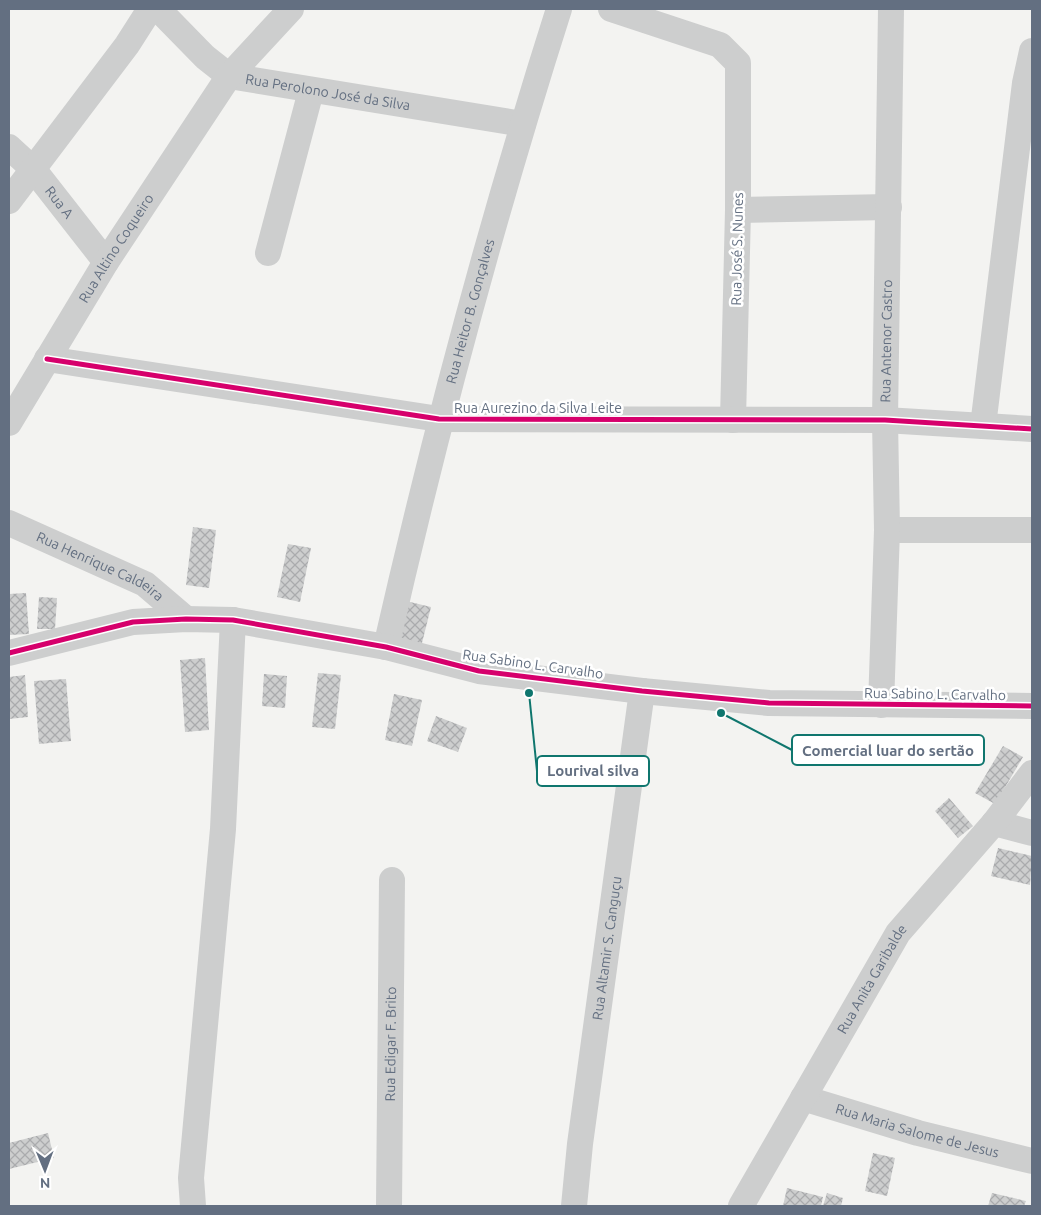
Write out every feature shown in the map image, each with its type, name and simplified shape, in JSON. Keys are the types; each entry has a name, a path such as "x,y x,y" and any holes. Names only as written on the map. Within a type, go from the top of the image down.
{"street":[{"path":"9,201 127,45 150,9"},
{"name":"Rua Perolono José da Silva","path":"158,9 205,57 229,76 523,124"},
{"name":"Rua Altino Coqueiro","path":"9,423 106,262 229,76 291,9"},
{"name":"Rua Heitor B. Gonçalves","path":"386,646 439,419 523,124 560,9"},
{"name":"Rua José S. Nunes","path":"611,9 720,45 738,63 740,78 733,420"},
{"name":"Rua Antenor Castro","path":"881,705 887,530 885,420 891,9"},
{"path":"983,426 1025,83 1032,51"},
{"path":"268,253 311,90"},
{"name":"Rua A","path":"9,147 34,170 106,262"},
{"path":"738,210 889,207"},
{"name":"Rua Aurezino da Silva Leite","path":"47,359 439,419 885,420 1032,429"},
{"name":"Rua Henrique Caldeira","path":"9,523 144,584 186,619"},
{"path":"887,530 1032,530"},
{"name":"Rua Sabino L. Carvalho","path":"9,653 133,622 186,619 233,620 386,646 479,671 642,691 770,703 1032,706"},
{"path":"193,1206 190,1178 223,830 233,620"},
{"name":"Rua Altamir S. Canguçu","path":"574,1206 580,1144 642,691"},
{"name":"Rua Anita Garibalde","path":"741,1206 898,933 994,823 1032,773"},
{"path":"994,823 1032,833"},
{"name":"Rua Edigar F. Brito","path":"389,1206 392,880"},
{"name":"Rua Maria Salome de Jesus","path":"803,1098 918,1133 1032,1160"}],"building":[{"path":"193,527 216,530 209,588 186,585"},
{"path":"288,544 311,548 300,602 277,597"},
{"path":"26,593 29,634 9,635 9,594"},
{"path":"39,597 57,598 55,629 37,629"},
{"path":"406,601 431,607 421,647 396,642"},
{"path":"205,658 209,730 185,732 180,660"},
{"path":"318,673 341,675 335,729 312,727"},
{"path":"264,674 287,676 285,708 262,706"},
{"path":"25,675 28,717 9,719 9,677"},
{"path":"66,679 71,741 39,744 34,681"},
{"path":"394,694 422,700 412,746 385,740"},
{"path":"436,716 467,728 458,752 427,741"},
{"path":"1003,746 1023,757 995,804 975,793"},
{"path":"949,798 973,826 958,838 935,811"},
{"path":"998,848 1032,856 1030,885 991,876"},
{"path":"48,1133 54,1158 9,1169 9,1143"},
{"path":"873,1153 895,1158 887,1196 865,1191"},
{"path":"787,1188 823,1197 821,1206 783,1206"},
{"path":"827,1193 843,1198 841,1206 823,1206"},
{"path":"992,1193 1026,1201 1024,1206 988,1206"}],"cycle path":[{"path":"47,359 439,419 885,420 1032,429"},
{"path":"9,653 133,622 186,619 233,620 386,647 479,671 642,691 769,703 1032,706"}],"place":[{"name":"Lourival silva","path":"529,693"},
{"name":"Comercial luar do sertão","path":"721,713"}]}
